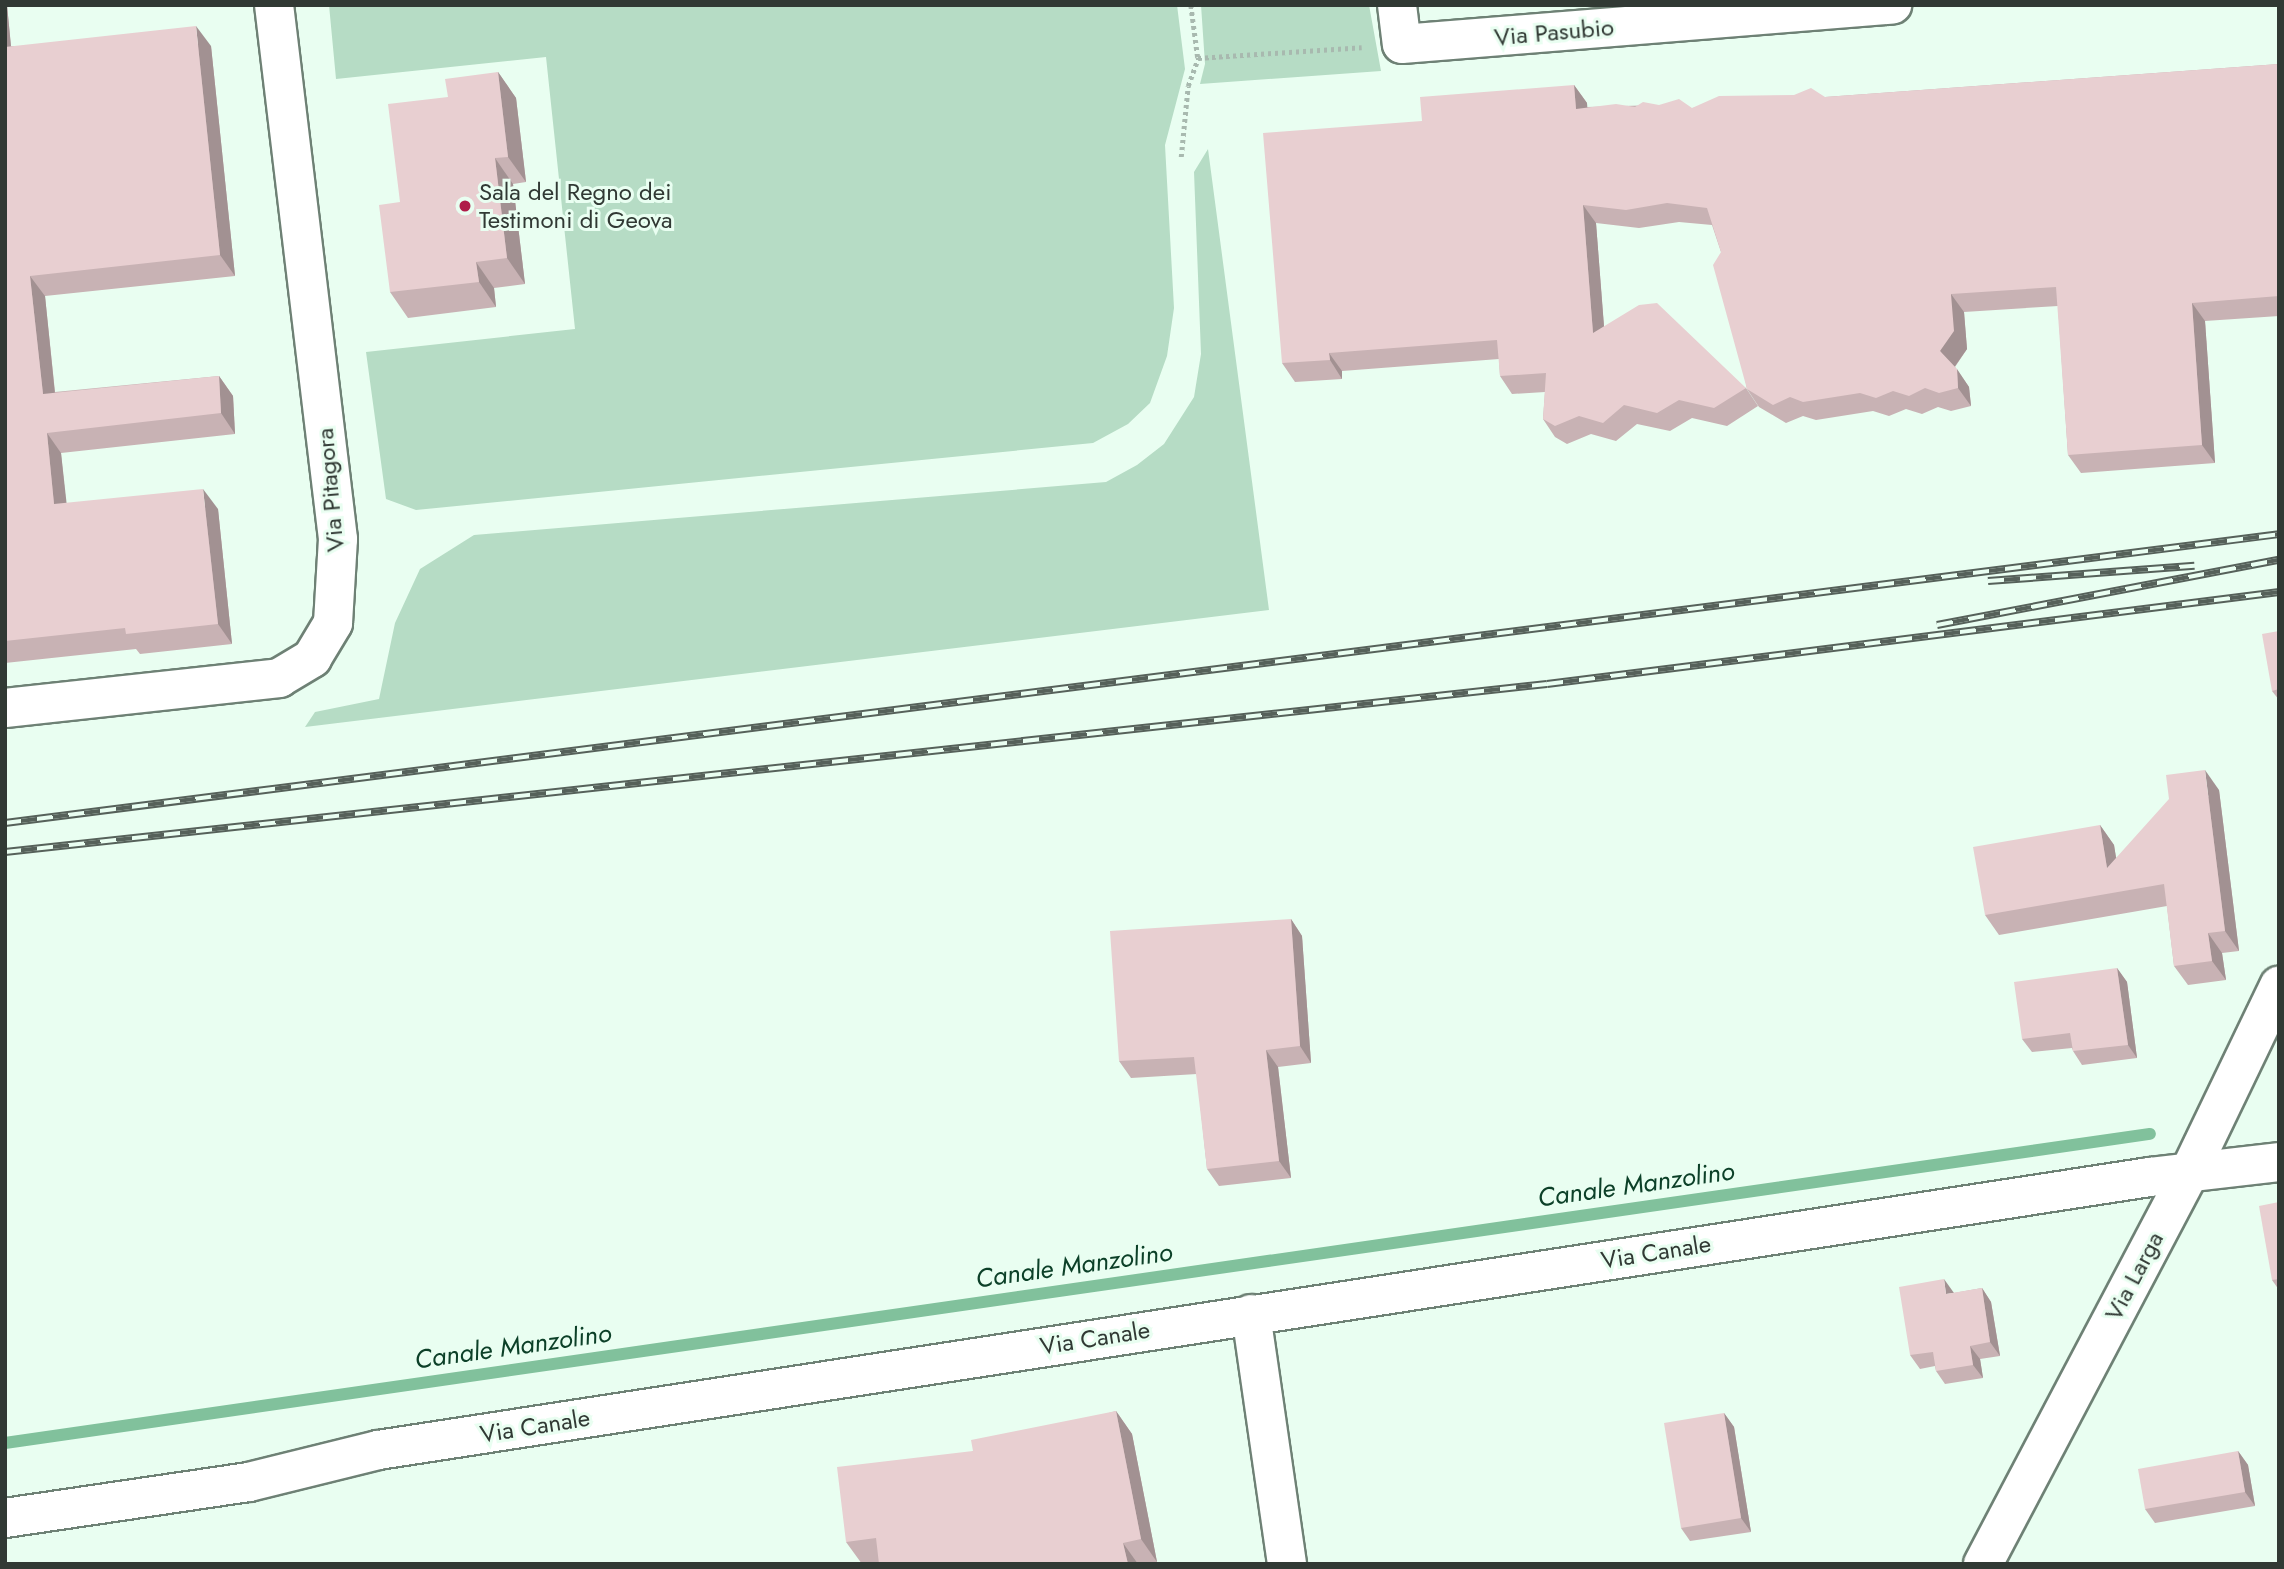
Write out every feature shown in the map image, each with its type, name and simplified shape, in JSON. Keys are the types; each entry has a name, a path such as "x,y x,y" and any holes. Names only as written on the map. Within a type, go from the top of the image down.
{"street":[{"name":"Via Pitagora","path":"5,708 279,678 312,658 333,623 338,539 274,5"},
{"path":"1397,5 1402,44"},
{"name":"Via Pasubio","path":"1402,44 1786,10 1892,5"},
{"name":"Via Larga","path":"1983,1564 2189,1173 2279,986"},
{"name":"Via Canale","path":"5,1518 249,1482 391,1448 1251,1314 2189,1173 2279,1162"},
{"path":"1251,1314 1287,1564"}],"path":[{"path":"1181,158 1188,86 1198,58 1191,5"},
{"path":"1198,58 1402,44"}],"green space":[{"path":"329,5 1177,5 1185,69 1165,145 1174,308 1167,356 1150,403 1128,424 1093,443 416,510 386,499 366,352 575,329 546,57 336,79"},
{"path":"1201,5 1369,5 1381,71 1200,84 1205,64"},
{"path":"1208,149 1269,610 305,727 315,712 379,699 395,623 420,569 474,535 1106,482 1137,465 1164,444 1194,397 1201,354 1194,172"}],"building":[{"path":"196,26 220,255 30,276 43,394 219,376 221,413 47,433 54,504 203,489 218,624 126,634 125,628 5,641 5,47"},
{"path":"2279,64 2279,296 2192,303 2202,445 2068,455 2056,287 1951,294 1954,331 1940,351 1957,369 1958,388 1939,393 1925,388 1909,396 1893,391 1876,398 1860,393 1803,402 1790,397 1773,405 1747,389 1713,265 1721,252 1707,208 1667,203 1626,210 1583,205 1593,333 1639,305 1657,303 1746,388 1714,408 1679,400 1657,413 1624,405 1603,423 1579,416 1555,426 1543,419 1546,373 1500,376 1497,340 1329,353 1330,360 1282,363 1263,133 1422,121 1420,97 1574,85 1576,109 1616,104 1635,107 1643,102 1659,105 1679,99 1692,108 1719,96 1794,95 1811,88 1825,97"},
{"name":"Sala del Regno dei Testimoni di Geova","path":"498,72 508,157 495,158 507,258 476,262 479,282 390,292 379,205 400,202 388,104 448,97 445,79"},
{"path":"2279,631 2279,689 2272,691 2262,634"},
{"path":"2205,770 2225,931 2208,933 2212,961 2174,966 2164,884 1985,915 1973,847 2100,825 2107,868 2169,799 2166,775"},
{"path":"1291,919 1300,1046 1266,1050 1279,1161 1207,1169 1194,1057 1119,1061 1110,931"},
{"path":"2117,968 2128,1045 2073,1051 2070,1033 2022,1039 2014,982"},
{"path":"2279,1202 2279,1279 2272,1280 2259,1206"},
{"path":"1944,1279 1946,1294 1982,1288 1990,1342 1970,1346 1973,1365 1936,1371 1933,1352 1910,1355 1899,1287"},
{"path":"1116,1411 1141,1539 1123,1543 1128,1564 879,1564 876,1538 846,1542 837,1467 973,1451 971,1440"},
{"path":"1724,1413 1741,1518 1681,1528 1664,1423"},
{"path":"2238,1451 2245,1492 2145,1509 2138,1469"}],"waterway":[{"name":"Canale Manzolino","path":"5,1443 2150,1134"}],"railway":[{"path":"5,823 2279,534"},
{"path":"1937,625 2279,560"},
{"path":"1988,581 2194,566"},
{"path":"5,852 1547,684 2279,592"}],"place":[{"name":"Sala del Regno dei Testimoni di Geova","path":"465,206"}]}
